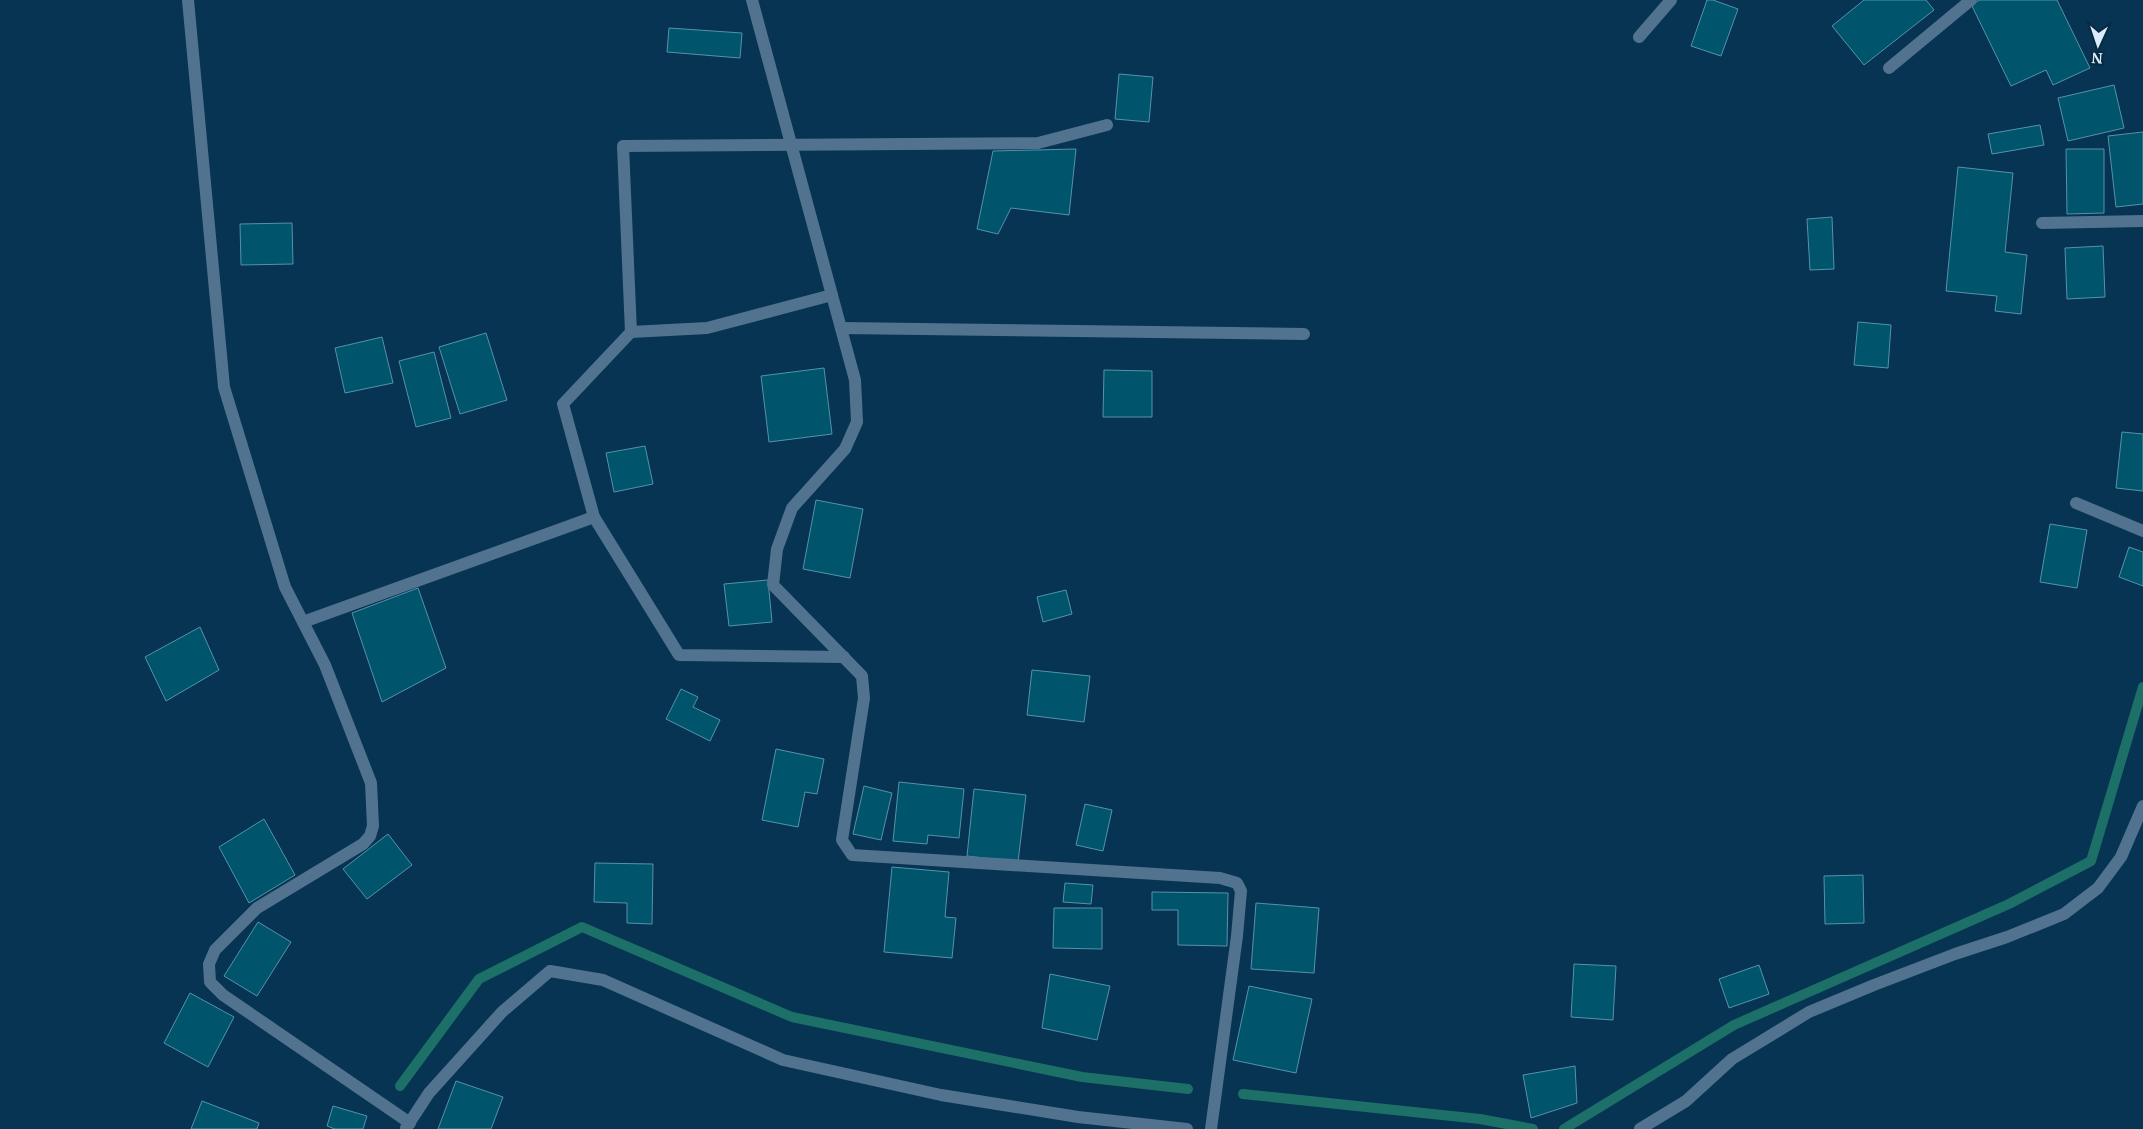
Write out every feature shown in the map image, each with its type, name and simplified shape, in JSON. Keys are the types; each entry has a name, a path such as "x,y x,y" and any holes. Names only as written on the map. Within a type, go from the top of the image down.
{"street":[{"path":"188,0 224,387 285,587 325,664 371,784 373,826 370,836 363,844 257,908 215,950 209,964 210,982 223,995 408,1126 429,1093 502,1012 550,971 603,980 783,1060 941,1095 1078,1116 1187,1129"},
{"path":"752,0 855,380 857,422 845,449 792,508 777,548 773,585 862,676 864,698 842,840 852,854 1210,877 1237,883 1241,891 1237,936 1211,1129"},
{"path":"1639,37 1670,0"},
{"path":"1889,68 1971,0"},
{"path":"631,332 623,146 792,146 1038,142 1107,125"},
{"path":"2042,223 2143,221"},
{"path":"832,295 707,328 631,332 563,404 594,517 679,655 844,658"},
{"path":"841,328 1304,334"},
{"path":"2076,503 2143,531"},
{"path":"303,622 594,517"},
{"path":"1640,1129 1686,1101 1732,1059 1809,1012 1910,971 2007,937 2064,914 2098,888 2121,857 2143,806"}],"building":[{"path":"1707,0 1713,0 1738,9 1721,56 1691,46"},
{"path":"1864,0 1926,0 1934,10 1864,65 1832,26"},
{"path":"1980,0 2057,0 2090,68 2053,85 2046,70 2011,86 1971,4"},
{"path":"669,28 742,33 740,58 667,52"},
{"path":"1119,74 1153,77 1149,122 1115,119"},
{"path":"2114,85 2124,128 2068,141 2058,98"},
{"path":"2040,125 2044,145 1992,154 1988,134"},
{"path":"2143,132 2143,204 2116,207 2108,136"},
{"path":"1076,149 1069,215 1011,208 998,234 977,229 993,151"},
{"path":"2066,149 2104,149 2104,213 2067,214"},
{"path":"1958,167 2013,173 2005,252 2027,255 2021,314 1995,311 1997,296 1946,291"},
{"path":"1832,217 1834,269 1810,270 1807,219"},
{"path":"292,223 293,264 241,265 240,224"},
{"path":"2103,246 2105,297 2067,299 2065,248"},
{"path":"1858,322 1891,325 1888,368 1854,365"},
{"path":"486,333 507,400 460,414 439,347"},
{"path":"382,337 393,383 345,393 335,348"},
{"path":"434,352 451,418 416,427 399,361"},
{"path":"824,368 832,434 769,442 761,376"},
{"path":"1104,370 1152,371 1152,417 1103,417"},
{"path":"2122,432 2143,434 2143,491 2116,488"},
{"path":"645,446 653,484 614,492 606,453"},
{"path":"816,500 863,509 850,578 803,569"},
{"path":"2050,524 2087,530 2077,588 2040,582"},
{"path":"2129,547 2143,552 2143,586 2119,577"},
{"path":"768,580 772,622 729,626 724,584"},
{"path":"418,588 446,668 382,702 352,613"},
{"path":"1066,590 1072,614 1043,622 1037,597"},
{"path":"200,627 219,670 166,701 145,657"},
{"path":"1032,670 1090,676 1084,722 1027,715"},
{"path":"681,689 698,697 693,707 720,720 710,741 666,719"},
{"path":"776,749 824,759 817,794 805,792 798,827 762,820"},
{"path":"899,782 964,789 959,838 928,835 927,844 893,841"},
{"path":"864,786 892,793 881,840 853,834"},
{"path":"974,789 1026,795 1018,862 967,856"},
{"path":"1085,804 1112,810 1103,851 1076,845"},
{"path":"264,819 295,875 249,903 219,847"},
{"path":"388,834 412,865 367,899 343,869"},
{"path":"595,863 653,864 652,924 627,923 627,903 594,902"},
{"path":"892,867 949,872 945,917 956,918 952,958 884,952"},
{"path":"1863,875 1864,923 1825,924 1824,876"},
{"path":"1065,883 1093,885 1091,904 1063,902"},
{"path":"1152,892 1228,893 1227,946 1178,945 1178,910 1152,910"},
{"path":"1256,903 1319,908 1314,973 1251,969"},
{"path":"1054,908 1102,908 1102,949 1053,948"},
{"path":"258,922 291,942 257,996 224,976"},
{"path":"1574,964 1616,966 1613,1020 1571,1017"},
{"path":"1759,965 1769,994 1729,1008 1719,979"},
{"path":"1050,974 1110,986 1097,1040 1042,1028"},
{"path":"1249,986 1312,999 1296,1073 1233,1060"},
{"path":"190,993 234,1017 208,1067 164,1043"},
{"path":"1575,1066 1577,1103 1531,1118 1523,1075"},
{"path":"456,1081 503,1097 491,1129 438,1129"},
{"path":"202,1101 259,1123 257,1129 191,1129"},
{"path":"333,1106 367,1116 363,1129 335,1129 327,1126"}],"waterway":[{"path":"1564,1129 1734,1025 2009,904 2091,861 2143,687"},
{"path":"400,1086 479,979 582,927 792,1017 1082,1077 1188,1089"},
{"path":"1243,1094 1480,1119 1533,1129"}]}
